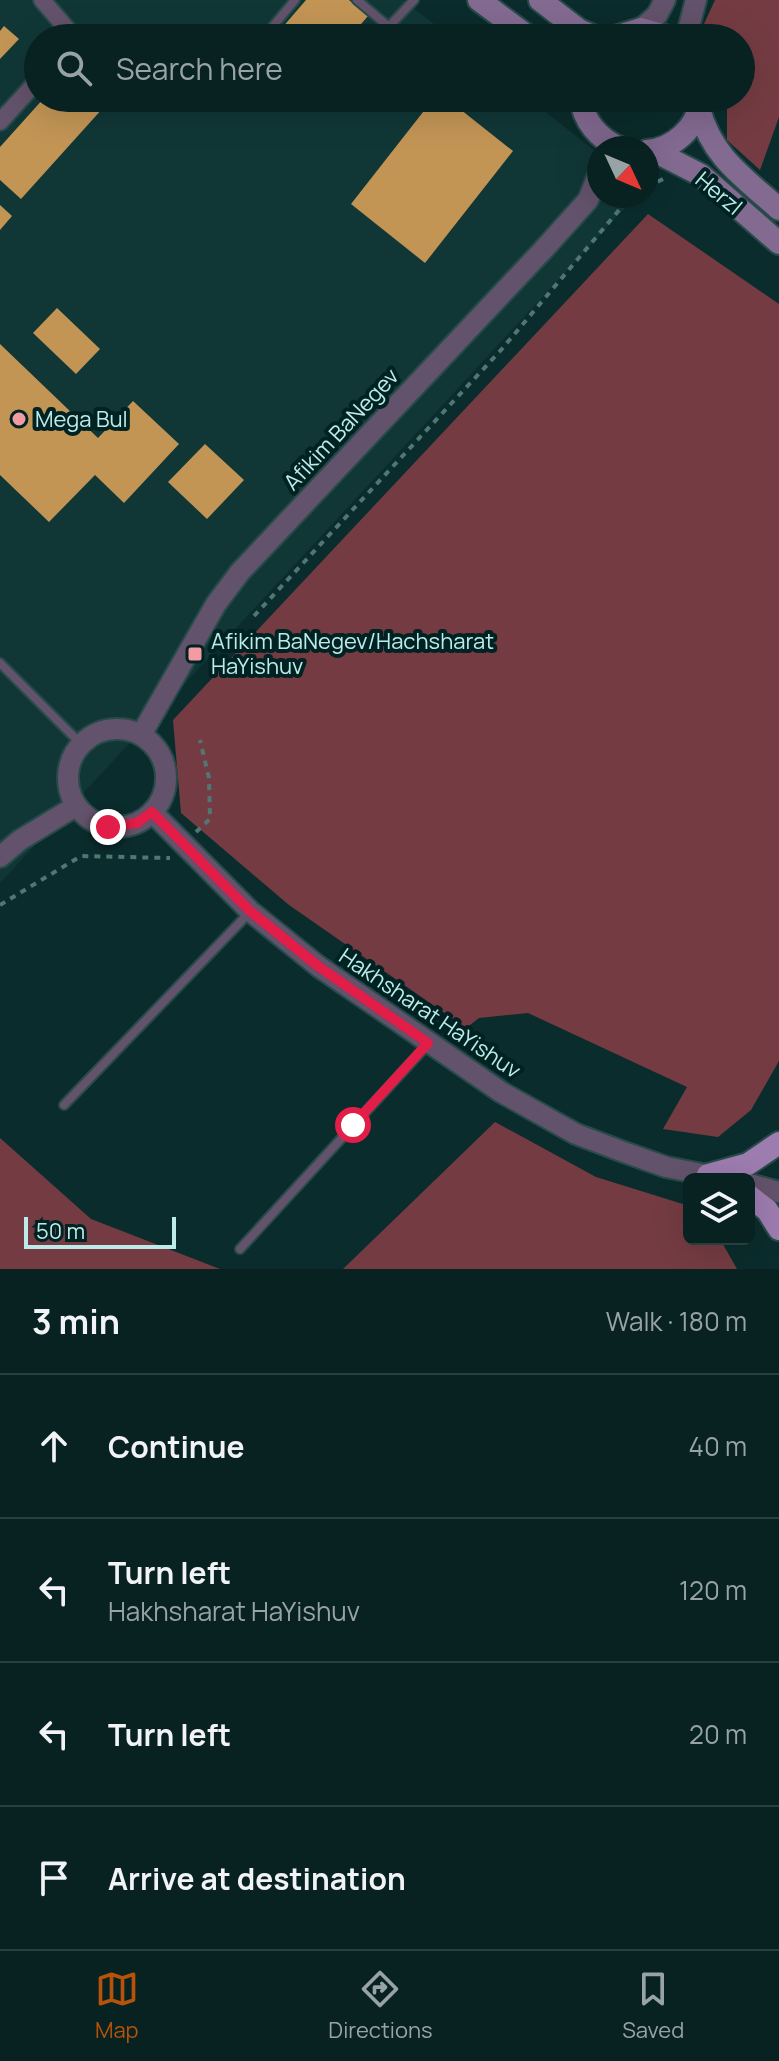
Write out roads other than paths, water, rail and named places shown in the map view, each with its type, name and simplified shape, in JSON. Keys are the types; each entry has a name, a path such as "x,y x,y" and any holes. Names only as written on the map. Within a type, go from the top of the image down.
{"main road":[{"path":"479,0 511,24"},
{"path":"540,0 571,24"},
{"path":"585,112 588,121 603,136"},
{"path":"659,147 682,136 696,112"},
{"name":"Herzl","path":"702,112 707,137 716,151 779,209"},
{"name":"Herzl","path":"659,155 701,175 779,243"},
{"path":"728,1173 779,1143"},
{"path":"755,1201 767,1210 779,1229"}],"street":[{"path":"42,0 63,24"},
{"path":"647,24 657,15 665,0"},
{"path":"690,24 696,0"},
{"path":"0,122 24,95"},
{"name":"Afikim BaNegev","path":"141,735 216,604 240,572 587,201"},
{"path":"106,729 127,729 141,735 158,750 165,767 165,787 152,812 137,823 117,828 90,820 76,806 67,779 71,759 81,744 106,729"},
{"path":"0,857 20,840 76,806"},
{"name":"Hakhsharat HaYishuv","path":"152,812 250,911 318,966 501,1092 576,1134 666,1167 694,1173"},
{"path":"755,1186 779,1192"}],"lane":[{"path":"275,24 295,0"},
{"path":"357,0 386,24"},
{"path":"390,24 414,0"},
{"path":"0,663 81,744"},
{"path":"64,1105 250,911"},
{"path":"240,1249 428,1043"}],"place":[{"name":"Mega Bul","path":"19,419"},
{"name":"Afikim BaNegev/Hachsharat HaYishuv","path":"195,654"}]}
